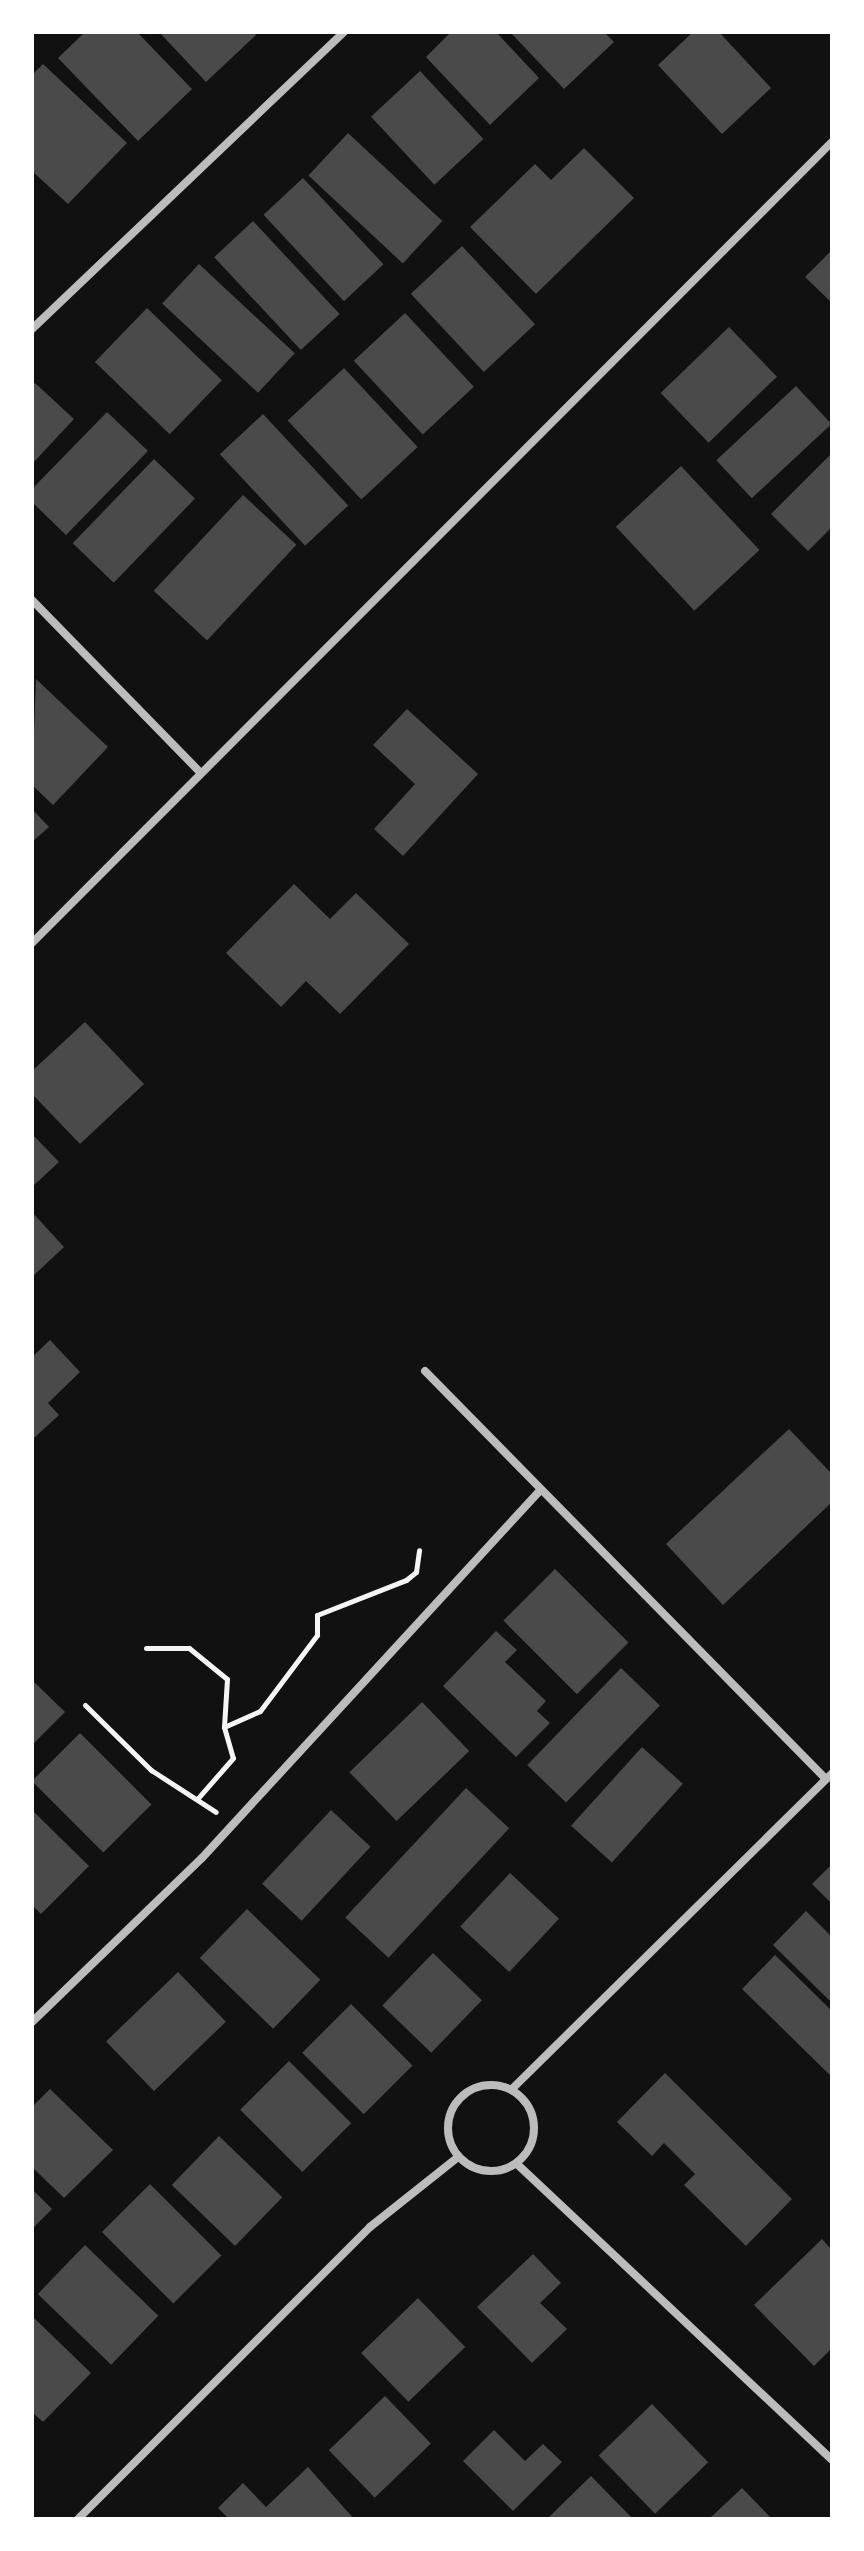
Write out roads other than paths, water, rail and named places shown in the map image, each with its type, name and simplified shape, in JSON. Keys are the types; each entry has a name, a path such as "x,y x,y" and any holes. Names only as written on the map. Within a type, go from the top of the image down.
{"street":[{"path":"32,329 344,32"},
{"path":"32,943 832,142"},
{"path":"32,600 201,773"},
{"path":"425,1371 539,1491 829,1776 512,2089"},
{"path":"32,2022 232,1826 539,1491"},
{"path":"485,2085 512,2089 533,2113 535,2136 517,2164 498,2172 458,2157 447,2133 451,2109 485,2085"},
{"path":"78,2519 370,2227 458,2157"},
{"path":"517,2164 832,2460"}]}
